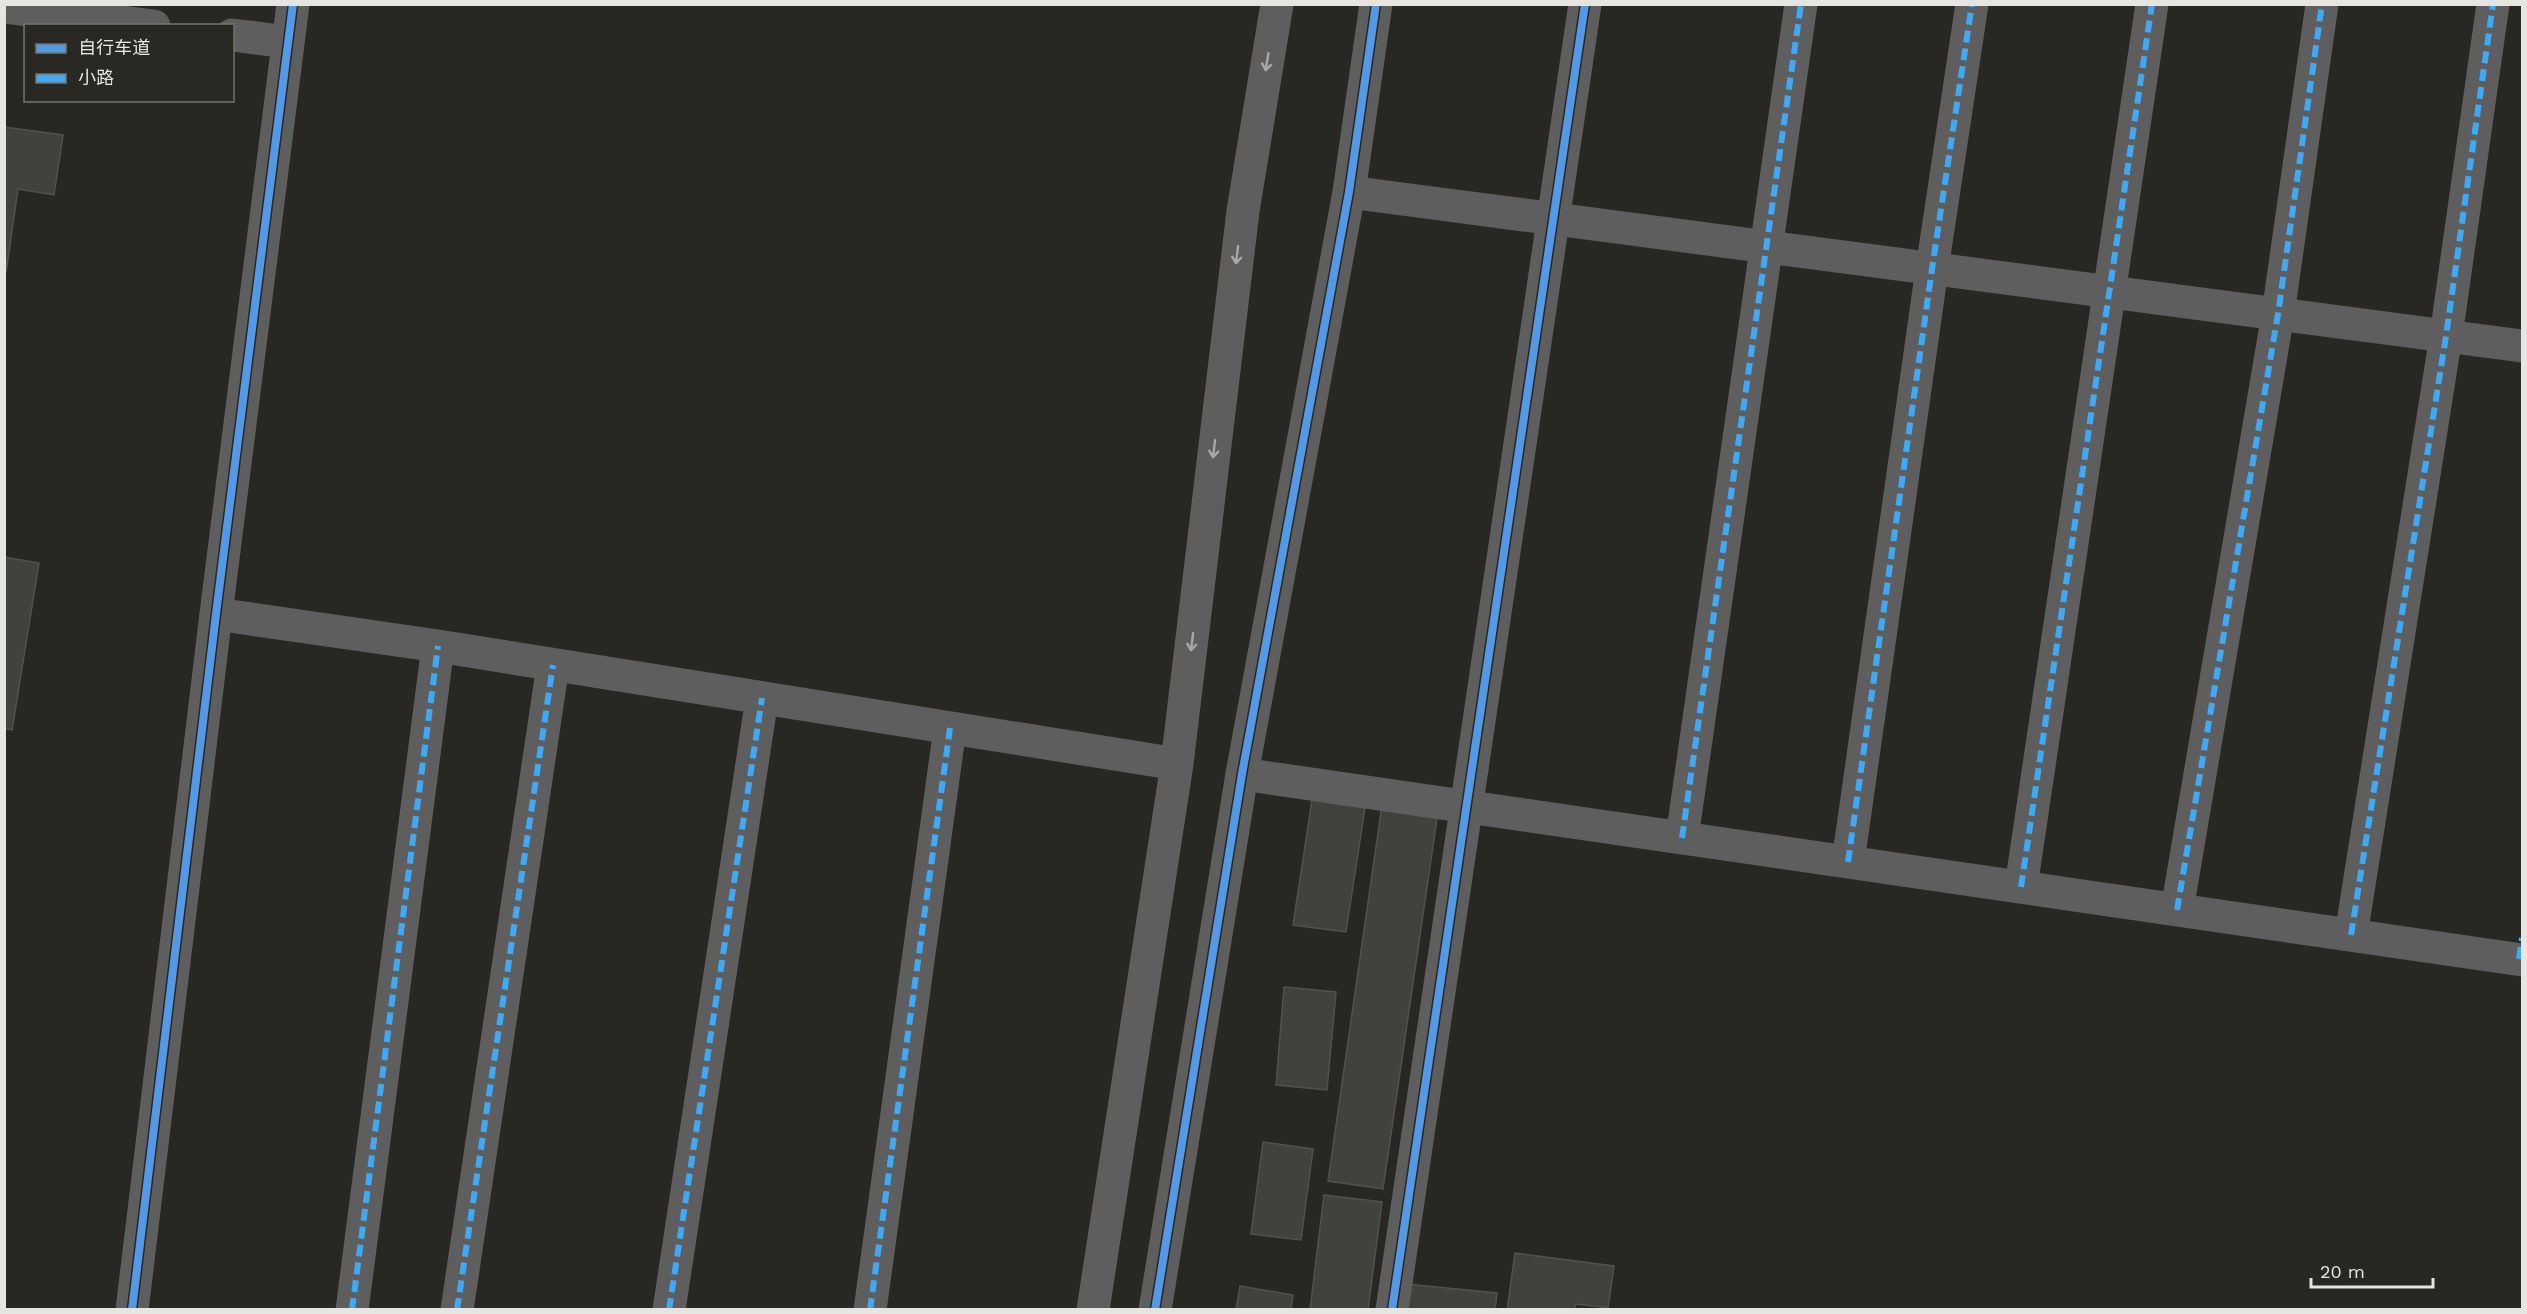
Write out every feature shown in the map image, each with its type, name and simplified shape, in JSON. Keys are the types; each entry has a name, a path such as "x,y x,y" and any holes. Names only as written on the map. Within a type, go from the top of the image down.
{"street":[{"path":"132,1310 293,4"},
{"path":"1093,1310 1177,764 1243,211 1277,4"},
{"path":"1155,1310 1242,774 1349,192 1376,4"},
{"path":"1392,1310 1585,4"},
{"path":"1682,838 1801,4"},
{"path":"1848,862 1932,268 1972,4"},
{"path":"2021,887 2152,4"},
{"path":"2177,910 2278,314 2322,4"},
{"path":"2351,935 2446,336 2493,4"},
{"path":"4,7 138,24"},
{"path":"234,35 288,42"},
{"path":"1349,192 2523,346"},
{"path":"216,614 438,646 1177,764"},
{"path":"352,1310 438,646"},
{"path":"457,1310 553,665"},
{"path":"669,1310 762,698"},
{"path":"870,1310 950,728"},
{"path":"1242,774 2351,935 2521,952"}],"building":[{"path":"4,127 63,135 54,195 18,189 6,273"},
{"path":"4,557 39,563 12,730 4,728"},
{"path":"1312,800 1365,808 1346,932 1293,925"},
{"path":"1382,805 1438,812 1383,1189 1328,1181"},
{"path":"1284,987 1336,992 1327,1090 1276,1085"},
{"path":"1263,1142 1313,1149 1301,1240 1251,1234"},
{"path":"1324,1195 1382,1202 1368,1310 1310,1310"},
{"path":"1515,1253 1614,1266 1608,1308 1576,1304 1574,1310 1507,1310"},
{"path":"1406,1284 1497,1293 1495,1310 1403,1310"},
{"path":"1240,1286 1293,1295 1291,1310 1236,1310"}],"marked path":[{"path":"1682,838 1801,4"},
{"path":"1848,862 1972,4"},
{"path":"2021,887 2152,4"},
{"path":"2177,910 2278,314 2322,4"},
{"path":"2351,935 2446,336 2493,4"},
{"path":"352,1310 438,646"},
{"path":"457,1310 553,665"},
{"path":"669,1310 762,698"},
{"path":"870,1310 950,728"},
{"path":"2519,959 2522,938"}],"cycle path":[{"path":"132,1310 293,4"},
{"path":"1155,1310 1242,774 1349,192 1376,4"},
{"path":"1392,1310 1585,4"}]}
